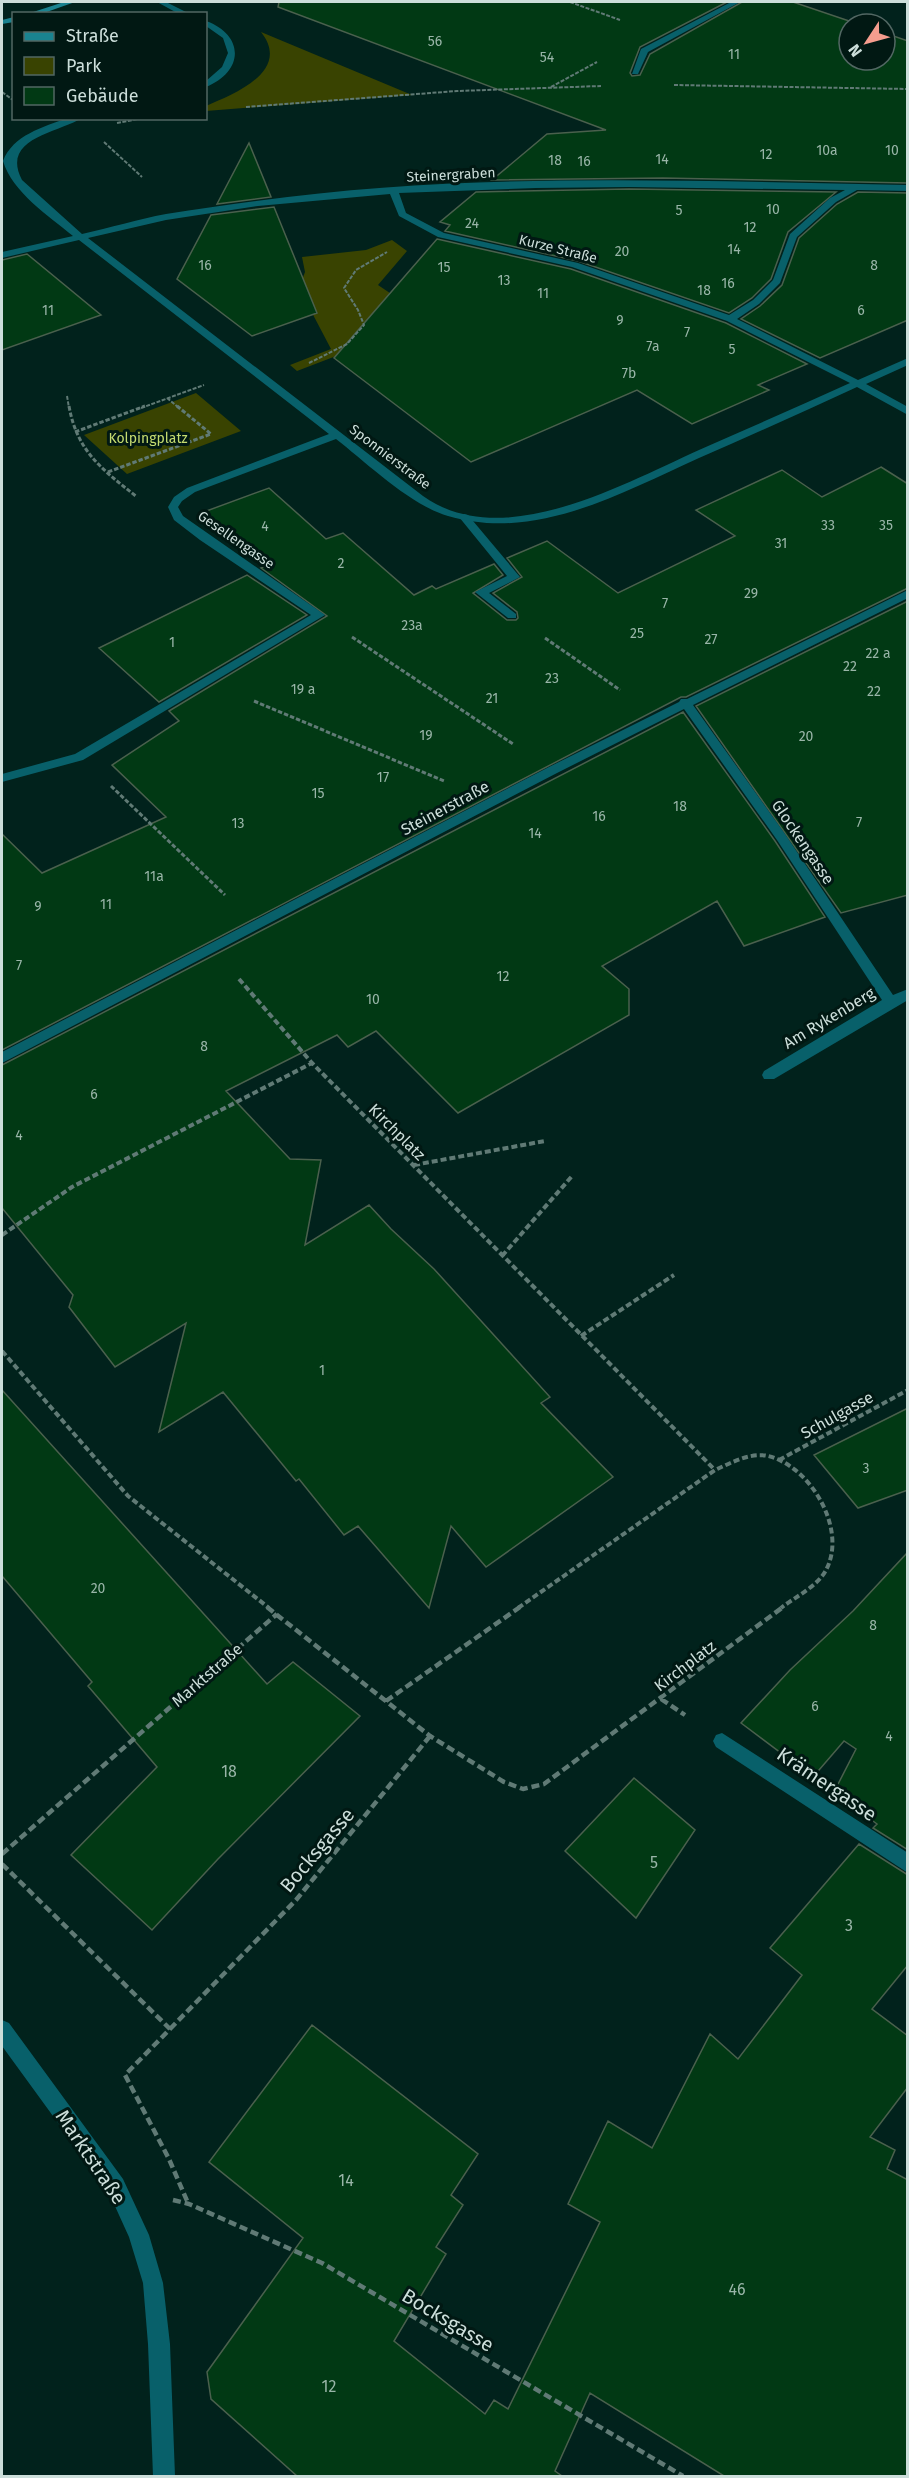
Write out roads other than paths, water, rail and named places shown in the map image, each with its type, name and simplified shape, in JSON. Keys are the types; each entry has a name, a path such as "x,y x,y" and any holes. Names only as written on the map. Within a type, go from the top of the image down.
{"main road":[{"path":"38,12 71,2"}],"street":[{"path":"161,2 182,12"},
{"path":"635,72 644,51 736,2"},
{"path":"207,23 227,37 233,48 230,64 207,83"},
{"name":"Sponnierstraße","path":"72,120 26,139 11,152 7,161 8,170 29,193 81,237 430,506 464,517 498,521 529,519 590,503 908,361"},
{"name":"Steinergraben","path":"2,255 164,217 301,198 534,184 908,188"},
{"path":"730,319 756,302 777,281 793,236 833,200 857,187"},
{"name":"Kurze Straße","path":"394,192 402,214 431,230 506,251 574,265 730,319 857,383"},
{"path":"857,383 908,412"},
{"name":"Gesellengasse","path":"2,778 80,757 319,615 178,518 173,507 178,499 191,490 336,435"},
{"path":"464,517 514,576 482,592 512,616"},
{"name":"Steinerstraße","path":"2,1058 684,702 908,593"},
{"name":"Glockengasse","path":"684,702 781,837 890,1002"},
{"name":"Am Rykenberg","path":"769,1075 890,1002 908,994"},
{"name":"Krämergasse","path":"722,1741 908,1864"},
{"name":"Marktstraße","path":"2,2030 116,2186 139,2235 153,2283 159,2344 164,2476"}],"park label":[{"name":"Kolpingplatz","path":"148,438"}]}
